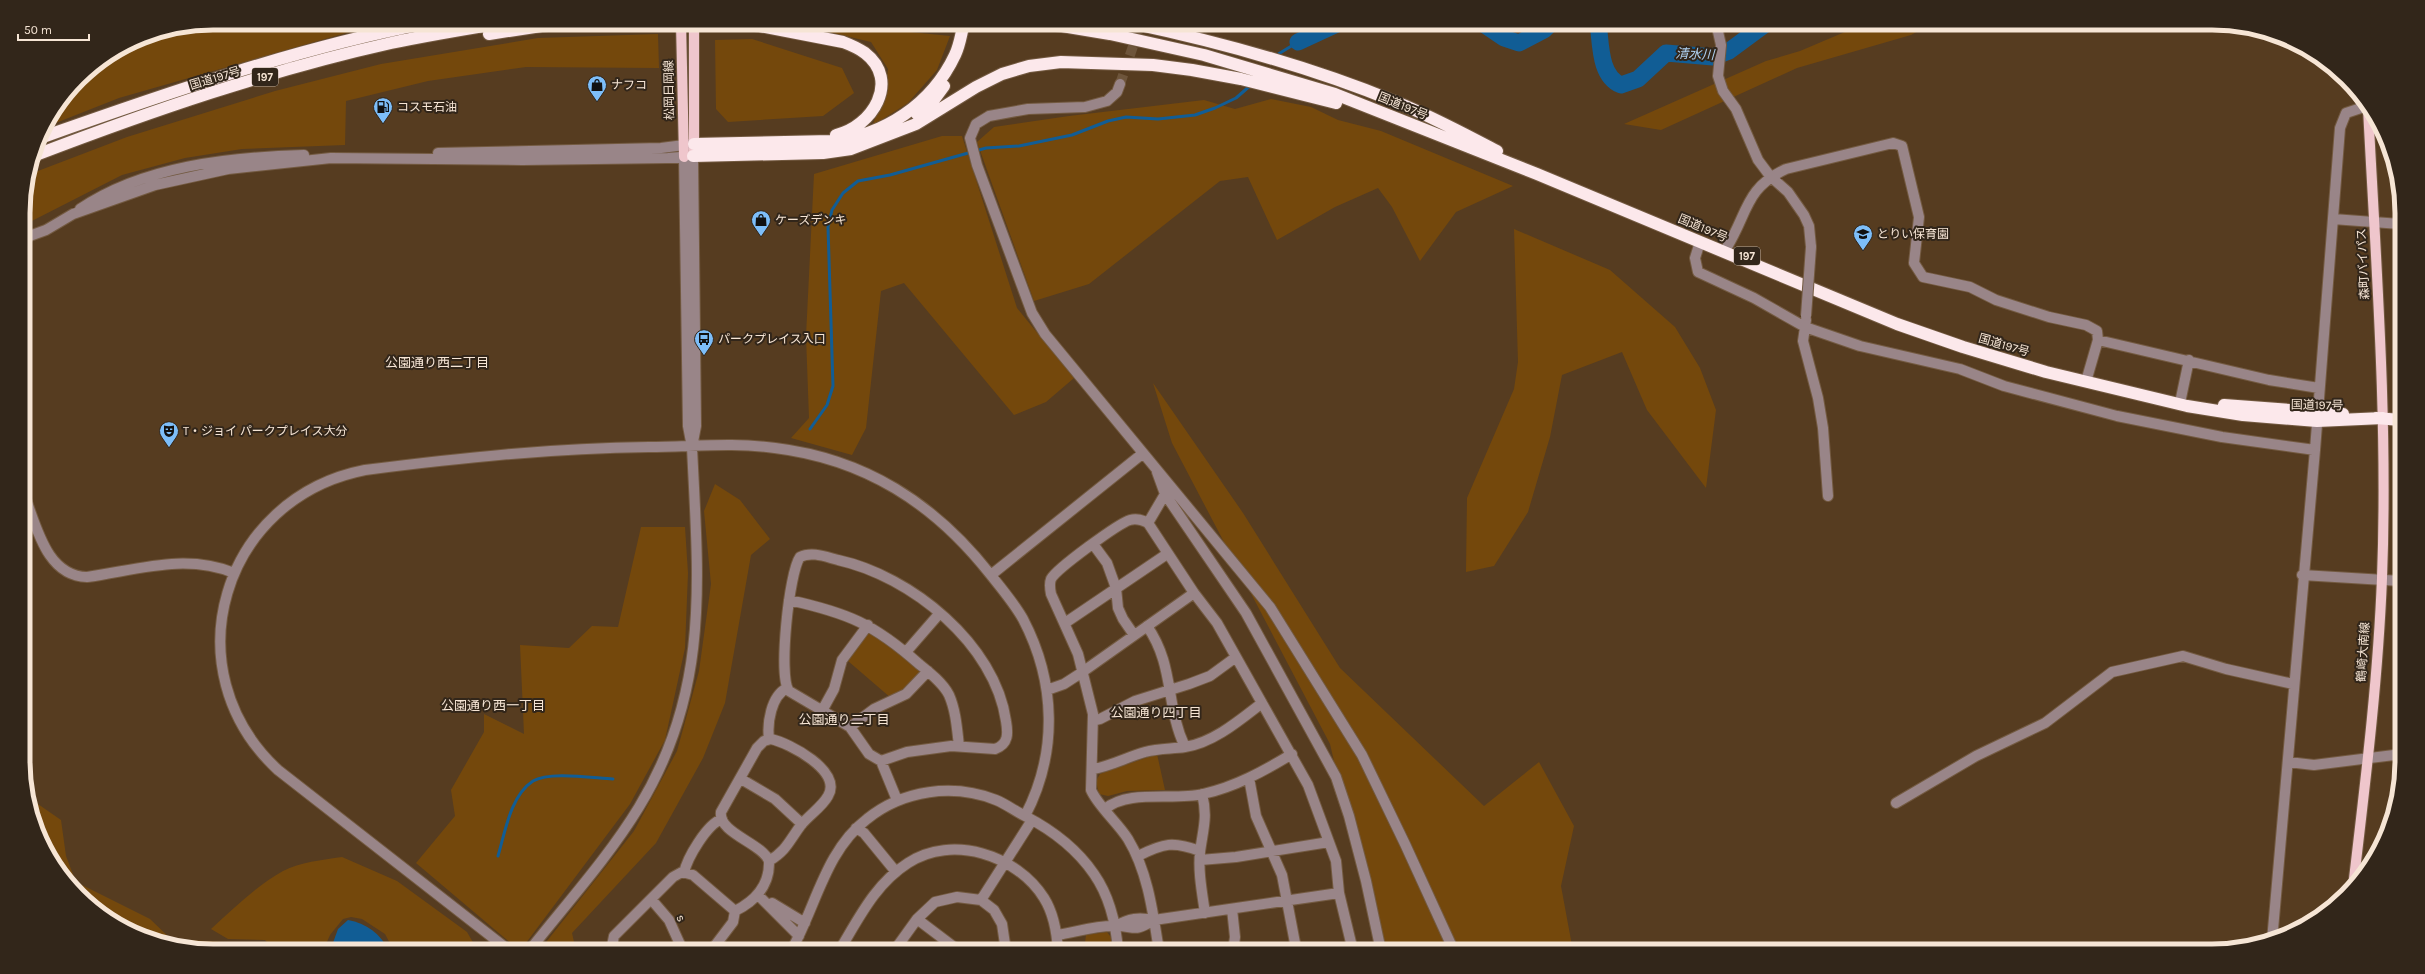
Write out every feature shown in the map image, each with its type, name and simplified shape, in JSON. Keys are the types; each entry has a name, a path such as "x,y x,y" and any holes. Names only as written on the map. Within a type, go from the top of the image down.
{"highway":[{"name":"国道197号","path":"47,135 132,105 248,67 344,41 394,30"},
{"name":"国道197号","path":"40,153 122,122 240,84 379,46 465,30"},
{"path":"379,46 428,43 514,30"},
{"path":"780,30 843,42 866,54 877,69 881,87 877,105 865,121 840,134 793,141"},
{"path":"688,150 793,141 848,139 873,132 896,121 918,103 941,77 955,56 967,30"},
{"path":"902,130 933,101 944,87 963,55 967,30"},
{"name":"国道197号","path":"1086,30 1204,55 1335,94 1700,242 1897,324 1964,348 2087,383 2214,411 2395,419"},
{"name":"国道197号","path":"1158,30 1245,52 1376,94 1534,167 1910,323 1978,347 2087,378 2181,398 2317,416"},
{"path":"688,150 824,153 844,150 871,143 916,124 976,87 1002,74 1029,66 1061,62 1153,64 1241,79 1308,95 1416,126"}],"main road":[{"name":"松岡日岡線","path":"681,30 688,150"},
{"name":"松岡日岡線","path":"688,150 694,30"},
{"name":"森町バイパス","path":"2369,117 2383,418"},
{"name":"鶴崎大南線","path":"2353,877 2368,757 2382,579 2383,418"}],"street":[{"path":"1718,30 1721,45 1718,76 1723,91 1736,109 1758,160 1770,176 1788,192 1804,215 1809,226 1810,247 1806,322 1803,341 1823,428 1828,496"},
{"path":"1120,84 1117,92 1107,102 1092,105 1028,109 989,116 976,124 970,138 977,165 1032,312 1045,334 1142,454 1270,607 1362,755 1406,844 1451,944"},
{"path":"2273,933 2288,762 2302,575 2315,450 2340,128 2346,113 2362,109"},
{"path":"1727,247 1749,200 1758,187 1770,176 1786,169 1893,143 1902,146 1919,217 1914,263 1923,277 1970,287 1996,300 2048,317 2086,325 2097,331 2098,340 2087,378"},
{"path":"30,232 73,214 155,185 210,172 331,158 522,160 688,150 696,426 692,446 696,627 690,676 680,718 666,758 638,809 610,849 535,944"},
{"path":"30,236 46,230 73,214"},
{"path":"2333,218 2395,224"},
{"path":"1700,242 1695,258 1698,272 1860,346 1960,369 2004,386 2117,416 2222,437 2315,450"},
{"path":"2098,340 2189,360 2269,380 2319,388"},
{"path":"2181,398 2189,360"},
{"path":"501,944 278,770 254,745 235,709 227,683 222,654 222,619 234,573 256,535 275,515 314,486 339,476 382,468 539,450 692,446 773,447 815,455 857,469 897,489 931,512 963,541 1015,606 1038,652 1048,690 1049,719 1044,769 1037,793 1028,818 1005,862 981,900"},
{"path":"991,575 1142,454"},
{"path":"1156,469 1165,494 1246,613 1336,777 1349,816 1366,881 1380,944"},
{"path":"1148,523 1165,494"},
{"path":"30,510 49,554 60,568 74,575 87,577 167,563 183,562 209,565 234,573"},
{"path":"1158,944 1143,871 1138,856 1106,809 1095,799 1092,790 1093,721 1083,672 1065,622 1051,594 1052,578 1059,569 1129,520 1138,519 1148,523 1194,594 1217,623 1308,784 1336,862 1339,892 1352,944"},
{"path":"1093,544 1107,563 1116,588 1118,608 1122,619 1134,635"},
{"path":"881,761 907,752 959,746 991,749 999,748 1007,737 1005,715 998,688 986,666 965,637 939,614 890,579 847,562 812,554 803,556 797,562 789,600 784,667 787,688 792,693 823,709 850,726 869,754 881,761 897,800"},
{"path":"1065,622 1167,554"},
{"path":"2302,575 2395,580"},
{"path":"1048,690 1064,684 1083,672 1194,594"},
{"path":"789,600 839,612 868,625 906,652 928,671 948,694 953,708 959,746"},
{"path":"906,652 939,614"},
{"path":"823,709 834,689 839,666 868,625"},
{"path":"1147,626 1161,649 1175,720 1185,747"},
{"path":"1896,803 1976,756 2045,723 2112,672 2183,656 2226,669 2293,684"},
{"path":"1093,721 1100,719 1135,701 1170,691 1210,676 1236,657"},
{"path":"850,726 874,709 906,694 928,671"},
{"path":"769,739 769,722 777,697 787,688"},
{"path":"1093,769 1157,749 1185,747 1234,725 1262,703"},
{"path":"716,944 733,922 735,911 758,895 766,880 769,862 765,854 725,825 722,819 723,808 757,748 769,739"},
{"path":"769,739 781,742 806,754 818,764 829,781 828,796 802,824 784,852 769,862"},
{"path":"1106,809 1114,802 1125,798 1180,797 1202,794 1249,778 1292,754"},
{"path":"2288,762 2314,766 2368,757 2395,755"},
{"path":"1249,778 1256,816 1282,874 1295,944"},
{"path":"740,779 775,799 802,824"},
{"path":"795,944 832,860 856,828 876,811 897,800 936,791 968,793 997,801 1028,818 1076,852 1094,875 1108,902 1116,926 1117,944"},
{"path":"1202,794 1206,822 1200,855 1200,879 1206,913"},
{"path":"684,872 689,857 712,826 722,819"},
{"path":"856,828 864,833 896,872"},
{"path":"1138,856 1151,850 1178,843 1200,855 1236,857 1270,850 1329,842"},
{"path":"843,944 869,900 884,881 908,862 939,851 961,849 985,854 1005,862 1023,874 1037,888 1051,911 1058,935 1058,944"},
{"path":"612,944 614,936 673,877 684,872 692,875 735,911"},
{"path":"1058,935 1116,926 1126,920 1141,917 1154,920 1339,892"},
{"path":"758,895 805,923"},
{"path":"758,895 799,936"},
{"path":"899,944 917,919 935,902 957,898 981,900 994,910 1002,924 1005,944"},
{"name":"s","path":"651,900 669,920 680,944"},
{"path":"1232,909 1235,937 1234,944"},
{"path":"917,919 947,944"}],"shaded area":[{"path":"201,30 357,30 119,98 53,124 75,92 92,75 121,54 165,36"},
{"path":"820,30 890,30 950,36 937,70 908,103 872,126 885,96 888,69 871,42"},
{"path":"1850,30 1920,30 1911,35 1797,68 1661,130 1624,124 1766,61 1800,51"},
{"path":"658,34 659,68 526,67 428,81 346,101 345,145 242,149 185,158 122,175 30,222 30,201 35,172 127,137 275,91 381,64 538,38"},
{"path":"752,39 842,68 854,93 823,116 728,122 716,109 715,40"},
{"path":"1271,99 1311,107 1338,120 1381,131 1513,186 1456,212 1420,261 1392,207 1378,188 1335,207 1277,240 1248,177 1220,181 1089,284 1034,301 977,142 994,127 1069,116 1204,100 1235,109"},
{"path":"942,136 962,136 1017,308 1074,378 1046,402 1014,415 904,283 881,291 866,428 852,455 791,438 809,418 806,336 814,174"},
{"path":"1514,229 1610,270 1675,327 1700,368 1716,410 1706,488 1647,410 1622,352 1562,375 1550,437 1528,512 1494,566 1466,572 1467,498 1514,389 1518,362"},
{"path":"1153,383 1243,513 1340,668 1484,806 1539,762 1574,826 1561,886 1572,944 1377,944 1330,744 1172,443"},
{"path":"715,484 740,500 770,539 751,555 725,703 703,758 656,843 572,933 574,944 545,944 634,831 677,751 699,671 711,584 704,511"},
{"path":"641,527 685,527 688,573 685,648 665,740 630,804 525,944 512,944 416,863 455,816 451,790 484,732 484,714 524,734 520,645 569,648 592,626 618,627"},
{"path":"869,628 924,672 907,689 891,698 848,661"},
{"path":"1157,754 1165,790 1127,791 1108,796 1099,794 1096,781 1100,774"},
{"path":"35,802 61,820 66,856 76,882 150,919 171,939 143,930 121,920 92,899 75,882 54,853 44,831"},
{"path":"342,857 397,881 467,932 474,944 390,944 385,934 362,919 351,917 343,919 330,935 326,944 269,944 265,940 228,939 211,929 236,906 273,877 290,868 319,860"},
{"path":"1107,932 1113,940 1113,944 1085,944 1086,935"},
{"path":"182,941 261,944 201,944"}],"water":[{"path":"348,920 355,921 372,930 385,944 333,944 338,929"}],"waterway":[{"name":"清水川","path":"1298,42 1324,30"},
{"name":"清水川","path":"1492,30 1504,38 1519,43 1544,30"},
{"name":"清水川","path":"1599,30 1602,58 1605,67 1614,81 1621,85 1638,79 1666,53 1713,57 1729,51 1758,30"},
{"path":"1275,56 1298,42"},
{"path":"810,429 827,405 833,386 828,227 832,210 843,193 858,181 890,175 986,148 1019,146 1072,135 1108,121 1126,117 1158,119 1195,115 1236,98 1251,85"},
{"path":"498,856 506,826 514,805 525,788 533,781 549,776 613,779"}],"tunnel":[{"path":"1120,84 1139,30"}],"place":[{"name":"ナフコ","path":"597,102"},
{"name":"コスモ石油","path":"383,124"},
{"name":"ケーズデンキ","path":"761,237"},
{"name":"とりい保育園","path":"1863,251"},
{"name":"パークプレイス入口","path":"704,356"},
{"name":"T・ジョイ パークプレイス大分","path":"169,448"}],"district":[{"name":"公園通り西二丁目","path":"437,362"},
{"name":"公園通り西一丁目","path":"493,705"},
{"name":"公園通り四丁目","path":"1156,712"},
{"name":"公園通り二丁目","path":"844,719"}]}
